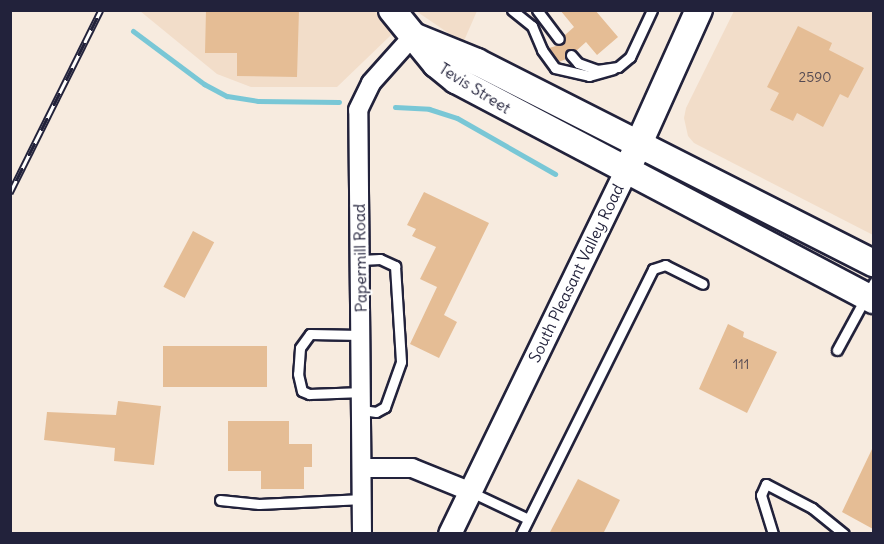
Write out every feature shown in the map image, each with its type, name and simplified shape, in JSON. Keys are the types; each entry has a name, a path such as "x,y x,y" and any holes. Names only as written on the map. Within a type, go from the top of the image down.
{"main road":[{"path":"392,10 413,36"},
{"name":"South Pleasant Valley Road","path":"626,172 699,10"},
{"name":"Tevis Street","path":"413,36 477,62 873,263"},
{"name":"Tevis Street","path":"413,36 436,64 456,80 626,172 871,292"}],"street":[{"name":"Papermill Road","path":"362,534 363,401 358,110 371,83 413,36"},
{"name":"South Pleasant Valley Road","path":"450,534 626,172"},
{"path":"362,468 412,468 469,491"}],"lane":[{"path":"512,10 532,26 542,51 555,68 589,76 613,69 630,57 652,10"},
{"path":"537,10 559,39"},
{"path":"571,55 587,67 613,69"},
{"path":"361,260 380,259 395,266 401,362 385,407 376,412 363,401 309,394 302,391 298,374 304,338 324,333 362,335"},
{"path":"521,534 653,269 665,265 703,284"},
{"path":"837,350 871,292"},
{"path":"772,534 761,495 766,484 812,508 844,534"},
{"path":"469,491 528,519"},
{"path":"220,500 259,504 363,499"}],"shaded area":[{"path":"140,11 416,11 337,87 251,87 217,74"},
{"path":"416,11 477,11 463,43"},
{"path":"734,11 873,11 873,235 694,143 688,136 684,118 686,108"}],"building":[{"path":"206,10 299,10 297,77 237,76 237,53 205,53"},
{"path":"560,10 595,10 618,37 597,55 586,42 576,51 569,49 566,59 559,62 549,48 563,44 565,35 574,27"},
{"path":"798,26 832,43 829,50 864,68 848,98 840,94 823,127 797,113 793,121 770,110 779,93 767,87"},
{"path":"424,192 489,223 444,315 457,322 439,358 410,344 437,287 420,279 436,247 412,236 416,229 407,225"},
{"path":"193,231 214,242 185,298 163,287"},
{"path":"728,324 744,332 743,337 777,352 747,413 699,389"},
{"path":"163,346 267,346 267,387 163,387"},
{"path":"118,401 161,406 154,465 114,461 115,448 44,440 47,412 116,415"},
{"path":"228,421 289,421 289,444 312,444 312,467 304,467 304,489 261,489 261,471 228,471"},
{"path":"873,447 873,529 842,512"},
{"path":"578,479 620,500 603,534 549,534"}],"waterway":[{"path":"133,31 204,84 227,96 258,101 339,102"},
{"path":"395,107 429,109 457,118 555,174"}],"railway":[{"path":"10,193 101,10"}]}
